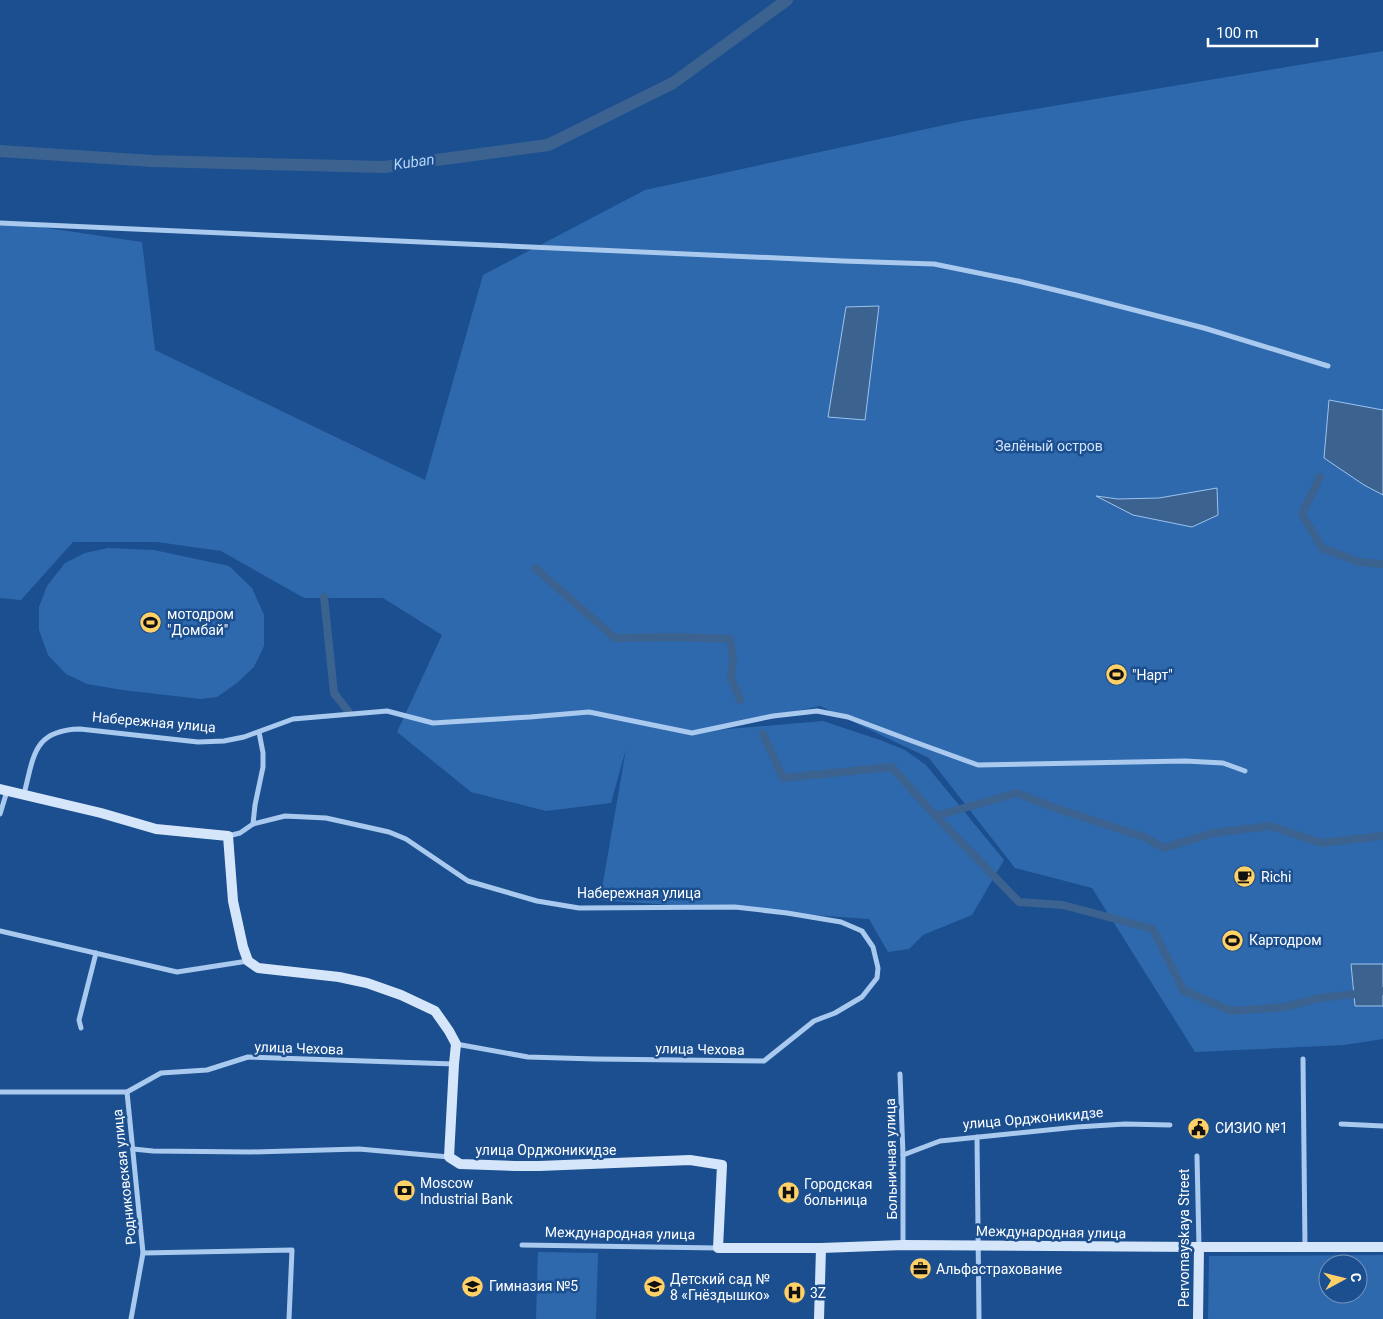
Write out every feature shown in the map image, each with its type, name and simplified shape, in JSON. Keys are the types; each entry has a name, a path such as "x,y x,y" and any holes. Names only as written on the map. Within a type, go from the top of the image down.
{"street":[{"path":"0,224 934,264 1018,281 1204,328 1328,366"},
{"name":"Набережная улица","path":"24,794 35,752 42,741 52,734 67,729 198,742 224,742 244,738 293,719 387,711 433,722 589,712 692,733 773,716 817,711 848,716 978,765 1185,761 1223,763 1245,771"},
{"path":"253,824 263,767 263,753 259,732"},
{"path":"0,814 4,789 156,829 228,836 233,901 248,961 258,968 338,977 368,984 401,995 434,1011 449,1031 456,1044 449,1157"},
{"name":"Набережная улица","path":"228,836 240,832 253,824 285,816 326,818 390,832 406,839 468,881 537,901 579,908 735,907 841,922 862,931 872,947 878,968 877,978 862,997 835,1013 814,1021 764,1061"},
{"path":"0,931 177,972 248,961"},
{"path":"81,1028 79,1020 96,954"},
{"name":"улица Чехова","path":"456,1044 528,1057 764,1061"},
{"name":"улица Чехова","path":"0,1092 126,1092 160,1073 207,1070 248,1057 454,1064"},
{"path":"1303,1059 1305,1248"},
{"name":"Больничная улица","path":"900,1074 903,1155 903,1245"},
{"name":"Родниковская улица","path":"126,1092 143,1253 131,1319"},
{"path":"1341,1124 1383,1126"},
{"name":"улица Орджоникидзе","path":"903,1155 940,1140 1096,1125 1170,1125"},
{"path":"977,1137 979,1319"},
{"name":"улица Орджоникидзе","path":"132,1148 153,1151 251,1152 359,1149 449,1157 460,1164 515,1166 594,1165 690,1160 722,1165 718,1248"},
{"name":"Pervomayskaya Street","path":"1197,1156 1198,1319"},
{"name":"Международная улица","path":"522,1245 718,1248 821,1248 903,1245 1199,1248 1383,1247"},
{"path":"819,1319 821,1248"},
{"path":"143,1253 292,1250 289,1319"}],"green space":[{"name":"Зелёный остров","path":"1383,51 1383,1039 1344,1045 1195,1052 1092,888 1015,868 929,758 820,706 704,731 823,721 905,750 926,765 1004,860 972,915 923,935 909,949 888,952 869,919 600,900 626,749 611,803 546,811 471,792 397,732 442,635 383,598 304,598 221,551 157,542 73,542 21,600 0,598 0,221 142,242 155,350 425,480 483,275 645,190 963,121"},
{"name":"мотодром \"Домбай\"","path":"108,548 154,550 229,566 252,588 264,615 264,646 254,667 237,683 217,697 201,699 87,684 66,674 48,655 39,630 39,607 47,586 65,563 85,553"},
{"path":"538,1252 598,1253 596,1319 536,1319"},
{"path":"1318,1255 1318,1304 1368,1304 1368,1255 1383,1255 1383,1319 1208,1319 1209,1256"}],"shaded area":[{"path":"879,306 865,420 828,417 846,307"},
{"path":"1329,400 1383,410 1383,495 1364,485 1324,458"},
{"path":"1217,488 1218,515 1192,527 1133,515 1096,496 1118,499 1159,498"},
{"path":"1351,964 1383,964 1383,1006 1355,1006"}],"waterway":[{"name":"Kuban","path":"0,151 152,161 384,167 548,145 673,83 787,0"},
{"path":"1320,477 1302,514 1322,548 1359,562 1383,564"},
{"path":"535,568 615,638 678,637 730,639 733,658 731,678 740,700"},
{"path":"324,597 334,693 348,711"},
{"path":"763,734 783,778 892,767 929,809 1019,902 1063,905 1153,929 1183,990 1231,1011 1285,1007 1319,998 1383,991"},
{"path":"936,816 1017,793 1055,808 1144,837 1164,848 1213,833 1271,826 1321,843 1383,836"}],"place":[{"name":"мотодром \"Домбай\"","path":"151,622"},
{"name":"\"Нарт\"","path":"1116,675"},
{"name":"Richi","path":"1245,877"},
{"name":"Картодром","path":"1233,940"},
{"name":"СИЗИО №1","path":"1199,1128"},
{"name":"Moscow Industrial Bank","path":"404,1191"},
{"name":"Городская больница","path":"788,1192"},
{"name":"Альфастрахование","path":"920,1269"},
{"name":"Гимназия №5","path":"473,1286"},
{"name":"Детский сад № 8 «Гнёздышко»","path":"654,1287"},
{"name":"3Z","path":"794,1293"}]}
